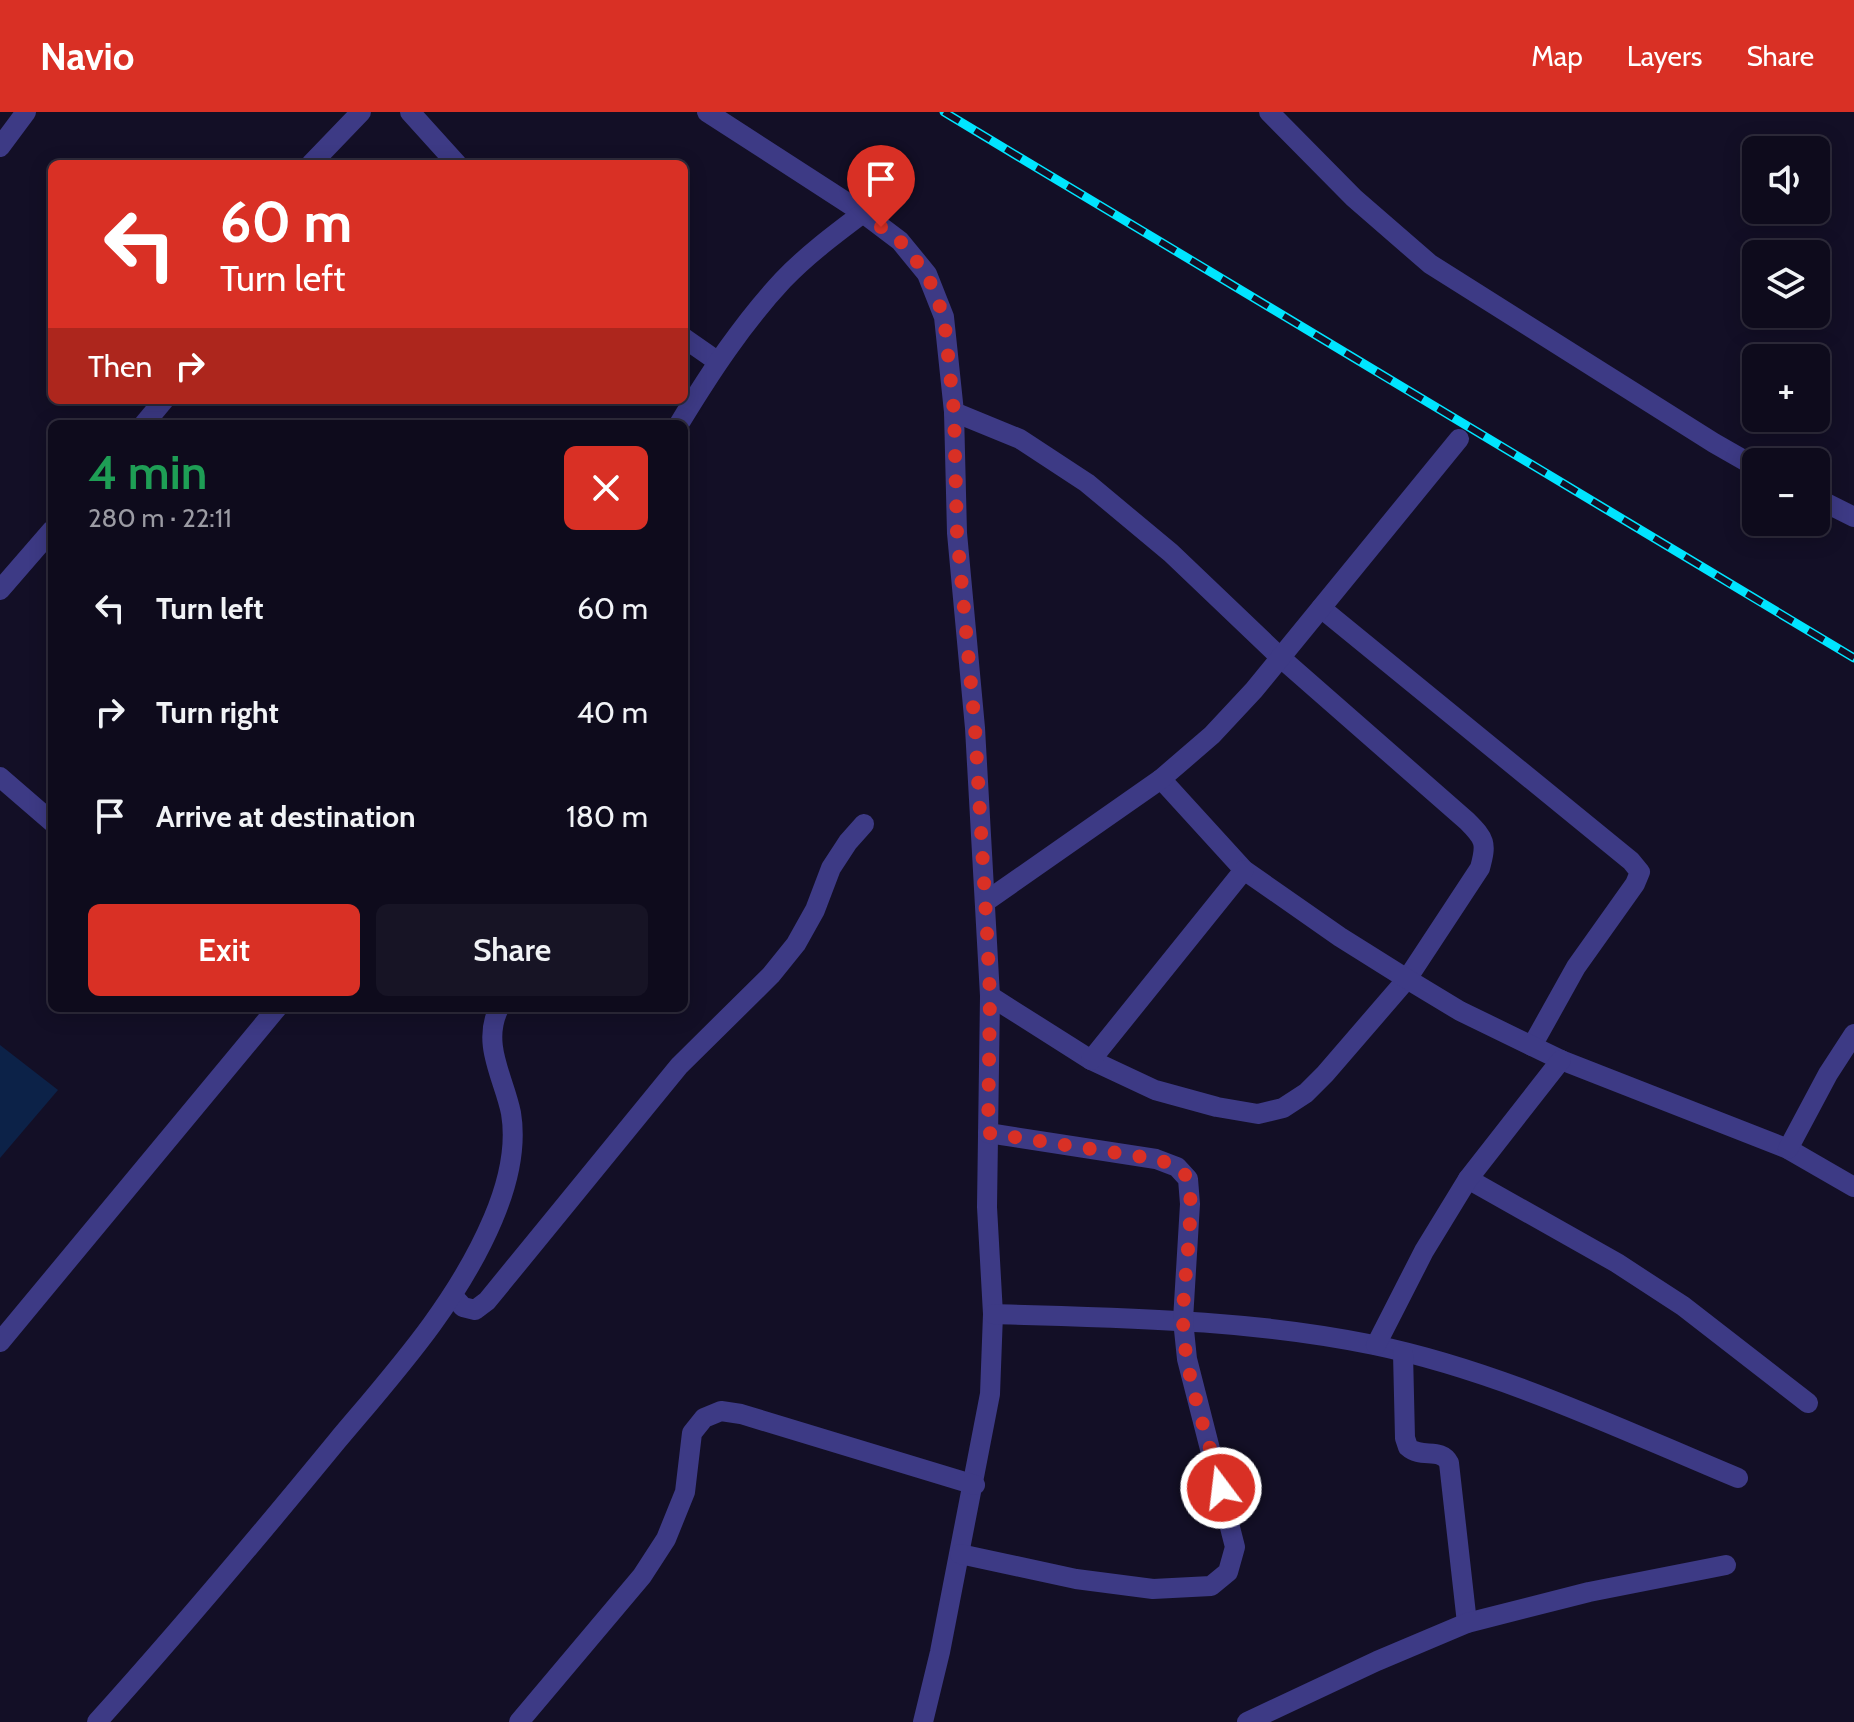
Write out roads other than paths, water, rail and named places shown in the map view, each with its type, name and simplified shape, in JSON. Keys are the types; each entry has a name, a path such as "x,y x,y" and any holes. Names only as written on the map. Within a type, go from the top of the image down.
{"street":[{"path":"0,147 26,112"},
{"path":"315,160 361,112"},
{"path":"410,112 453,160"},
{"path":"707,112 863,213 900,241 927,274 944,317 954,412 957,533 975,728 990,996 987,1207 993,1314 990,1394 975,1485 923,1722"},
{"path":"1269,112 1354,198 1430,264 1742,459"},
{"path":"681,420 717,361 783,280 863,213"},
{"path":"688,341 717,361"},
{"path":"147,420 161,404"},
{"path":"954,412 1020,439 1087,483 1171,553 1281,658 1482,835 1485,850 1480,868 1407,979 1325,1074 1306,1093 1283,1108 1258,1114 1217,1107 1155,1090 1091,1060 990,996"},
{"path":"985,902 1161,779 1212,735 1281,658 1459,439"},
{"path":"1830,505 1854,517"},
{"path":"0,590 48,535"},
{"path":"1321,608 1631,861 1640,872 1635,884 1576,967 1532,1046"},
{"path":"0,777 48,819"},
{"path":"1161,779 1244,870 1340,937 1460,1011 1561,1060 1788,1149 1854,1187"},
{"path":"453,1296 463,1307 475,1310 487,1301 679,1066 771,975 796,944 815,910 831,868 864,824"},
{"path":"1091,1060 1244,870"},
{"path":"0,1342 264,1012"},
{"path":"97,1722 249,1550 406,1359 453,1296 493,1220 511,1167 511,1114 493,1058 497,1012"},
{"path":"1788,1149 1828,1074 1854,1034"},
{"path":"1376,1345 1424,1251 1468,1179 1561,1060"},
{"path":"960,1554 1076,1579 1153,1589 1211,1586 1228,1572 1235,1547 1187,1359 1183,1320 1190,1204 1188,1179 1177,1167 1156,1159 988,1133"},
{"path":"1468,1179 1617,1263 1683,1306 1808,1403"},
{"path":"993,1314 1256,1325 1376,1345 1487,1377 1738,1478"},
{"path":"1403,1353 1405,1438 1408,1447 1422,1454 1441,1454 1449,1463 1467,1623"},
{"path":"519,1722 642,1576 666,1539 685,1492 692,1433 704,1418 721,1411 741,1414 975,1485"},
{"path":"1247,1722 1467,1623 1589,1592 1726,1565"}],"water":[{"path":"0,1045 58,1090 0,1158"}],"railway":[{"path":"944,112 1854,658"}]}
